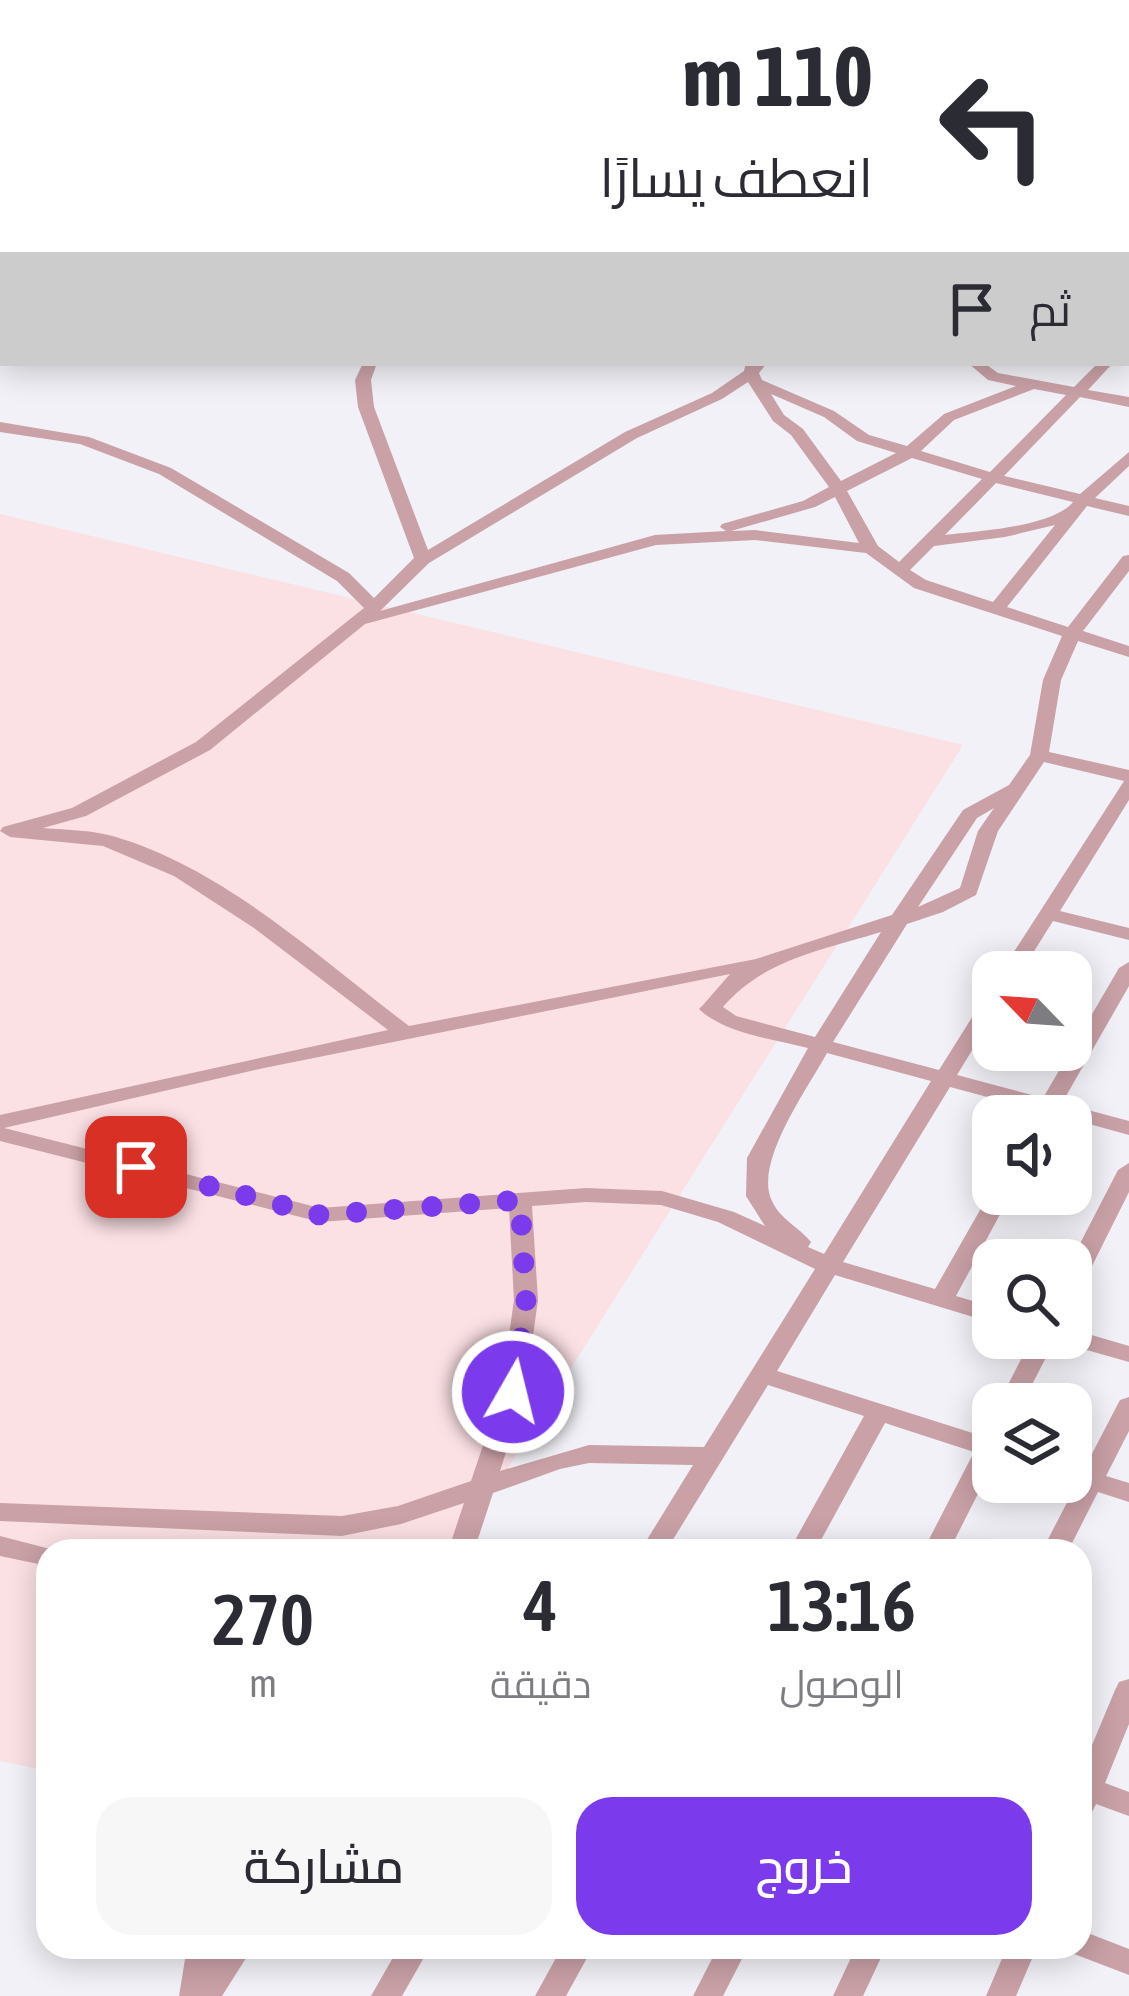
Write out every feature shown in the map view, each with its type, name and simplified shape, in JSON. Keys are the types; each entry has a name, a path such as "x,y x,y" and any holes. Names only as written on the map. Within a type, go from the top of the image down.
{"street":[{"path":"369,366 363,380 365,406 423,559"},
{"path":"979,366 993,377 1129,402"},
{"path":"993,377 1003,366"},
{"path":"900,571 1103,366"},
{"path":"5,831 79,812 203,746 374,608 423,559 496,521 605,450 756,371"},
{"path":"756,371 863,438 994,478 1129,511"},
{"path":"756,371 778,418 797,432 837,487 871,549 900,571 920,584 1129,652"},
{"path":"681,538 809,504 908,453 949,417 1034,384"},
{"path":"0,427 83,440 165,471 343,577 374,608"},
{"path":"998,607 1084,499 1129,457"},
{"path":"934,541 1005,532 1071,516"},
{"path":"351,626 407,606 496,588 655,540 771,536 871,549"},
{"path":"0,1122 405,1033 767,961 898,920 969,891 988,831 1039,755 1052,680 1072,632 1129,560"},
{"path":"1024,951 1129,780 1039,755"},
{"path":"827,1265 772,1221 758,1196 758,1158 819,1044 970,814 1020,783"},
{"path":"5,831 110,841 170,868 222,898 405,1033"},
{"path":"1048,914 1129,934"},
{"path":"767,961 734,981 710,1009 729,1020 999,1095"},
{"path":"1055,1095 1129,968"},
{"path":"660,1539 972,1031"},
{"path":"1092,1120 1129,1128"},
{"path":"0,1134 320,1215 586,1195 662,1198 726,1217 827,1265 972,1308"},
{"path":"1092,1242 1129,1169"},
{"path":"465,1539 513,1392 526,1300 520,1200"},
{"path":"942,1299 988,1215"},
{"path":"1092,1343 1129,1354"},
{"path":"760,1374 972,1439"},
{"path":"1092,1460 1129,1406"},
{"path":"809,1539 879,1412"},
{"path":"0,1512 342,1526 401,1515 589,1454 711,1456"},
{"path":"1092,1481 1129,1493"},
{"path":"942,1539 972,1482"},
{"path":"1059,1539 1071,1503"},
{"path":"0,1546 36,1554"},
{"path":"1092,1774 1129,1690"},
{"path":"1092,1796 1129,1804"},
{"path":"1092,1947 1129,1961"},
{"path":"194,1996 200,1959"},
{"path":"205,1996 230,1959"},
{"path":"386,1996 408,1959"},
{"path":"550,1996 571,1959"},
{"path":"708,1996 727,1959"},
{"path":"848,1996 866,1959"},
{"path":"1001,1996 1017,1959"}],"shaded area":[{"path":"0,514 963,745 464,1539 36,1539 36,1768 0,1761"}],"route":[{"path":"136,1167 320,1215 520,1200 526,1300 513,1392"}]}
